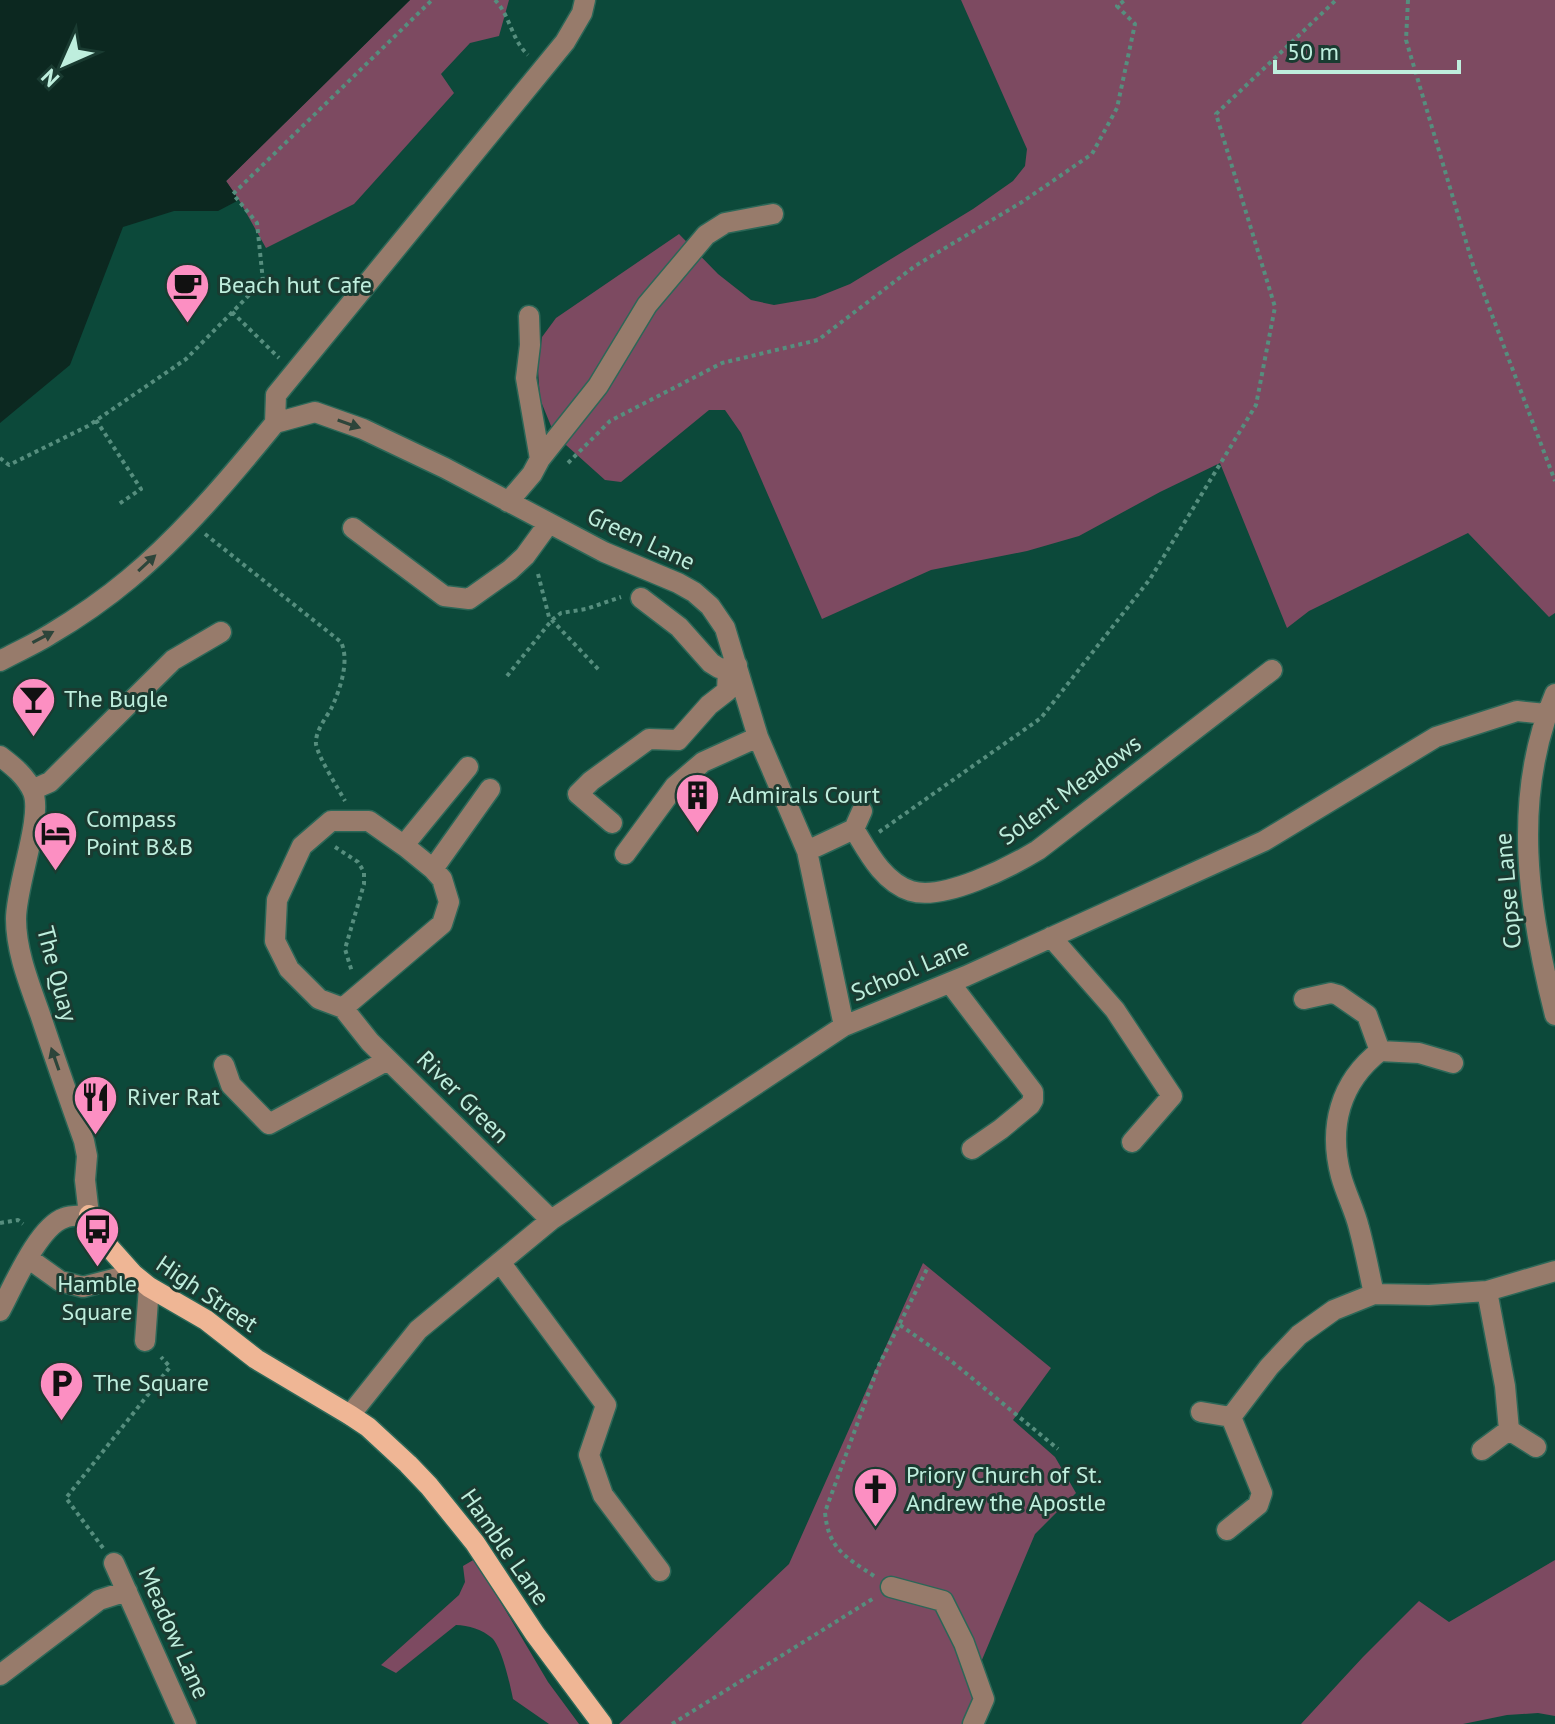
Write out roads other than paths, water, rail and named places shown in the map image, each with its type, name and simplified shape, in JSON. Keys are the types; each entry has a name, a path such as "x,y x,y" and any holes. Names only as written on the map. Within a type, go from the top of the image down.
{"main road":[{"path":"89,1215 108,1246 141,1281"},
{"name":"High Street","path":"141,1281 206,1320 256,1359 350,1415"},
{"name":"Hamble Lane","path":"350,1415 398,1454 453,1515 492,1566 566,1678 602,1724"}],"street":[{"path":"0,661 46,637 127,581 229,480 275,423 276,395 565,42 582,13 585,0"},
{"path":"508,502 598,386 647,305 706,235 725,223 773,214"},
{"path":"529,316 530,345 526,378 540,459"},
{"name":"Green Lane","path":"275,423 315,412 363,429 445,468 604,552 694,592 710,606 725,628 733,667 758,737 807,851 844,1026"},
{"path":"353,528 444,596 469,599 525,556 549,523"},
{"path":"612,823 578,794 649,739 678,740 709,705 727,691 733,667 719,668 711,663 679,627 641,598"},
{"path":"0,756 26,779 32,790 50,782 173,660 221,632"},
{"name":"Solent Meadows","path":"807,851 860,827 873,861 891,879 911,891 930,893 968,884 1019,862 1038,850 1272,670"},
{"path":"1546,714 1555,694"},
{"name":"School Lane","path":"350,1415 418,1330 551,1220 844,1026 950,983 1264,841 1436,737 1517,711 1546,714"},
{"name":"Copse Lane","path":"1546,714 1534,755 1527,842 1533,916 1555,1015"},
{"path":"625,854 675,786 703,762 758,737"},
{"path":"343,1008 442,924 449,902 442,879 404,845 468,767"},
{"path":"433,869 490,789"},
{"name":"The Quay","path":"32,790 36,805 18,897 18,942 84,1141 89,1215"},
{"name":"River Green","path":"404,845 369,821 331,821 302,846 277,900 275,941 289,969 319,999 343,1008 370,1042 551,1220"},
{"path":"1051,937 1115,1010 1172,1096 1132,1142"},
{"path":"950,983 1033,1092 1030,1105 972,1149"},
{"path":"1304,999 1331,993 1338,995 1367,1015 1380,1051"},
{"path":"1374,1294 1359,1226 1340,1174 1335,1127 1348,1085 1364,1063 1380,1051 1419,1053 1453,1063"},
{"path":"224,1065 231,1085 269,1124 388,1060"},
{"path":"0,1311 28,1258 47,1231 63,1218 89,1215"},
{"name":"High Street","path":"28,1258 60,1281 83,1287 141,1281"},
{"path":"500,1262 606,1405 589,1455 603,1495 660,1571"},
{"path":"1231,1417 1269,1367 1299,1335 1334,1310 1374,1294 1429,1295 1487,1291 1555,1271"},
{"path":"141,1281 145,1341"},
{"path":"1487,1291 1505,1386 1509,1430"},
{"path":"1201,1412 1231,1417"},
{"path":"1227,1530 1258,1505 1262,1493 1231,1417"},
{"path":"1509,1430 1536,1447"},
{"path":"1482,1450 1509,1430"},
{"name":"Meadow Lane","path":"114,1563 186,1724"},
{"path":"891,1587 943,1601 964,1643 984,1699 973,1724"},
{"path":"0,1675 99,1600 127,1591"}],"water":[{"path":"0,0 410,0 226,181 239,200 218,211 174,211 123,227 70,365 0,423"}],"place":[{"name":"Beach hut Cafe","path":"187,324"},
{"name":"The Bugle","path":"33,738"},
{"name":"Admirals Court","path":"697,834"},
{"name":"Compass Point B&B","path":"55,872"},
{"name":"River Rat","path":"96,1136"},
{"name":"Hamble Square","path":"97,1269"},
{"name":"The Square","path":"62,1422"},
{"name":"Priory Church of St. Andrew the Apostle","path":"875,1528"}]}
